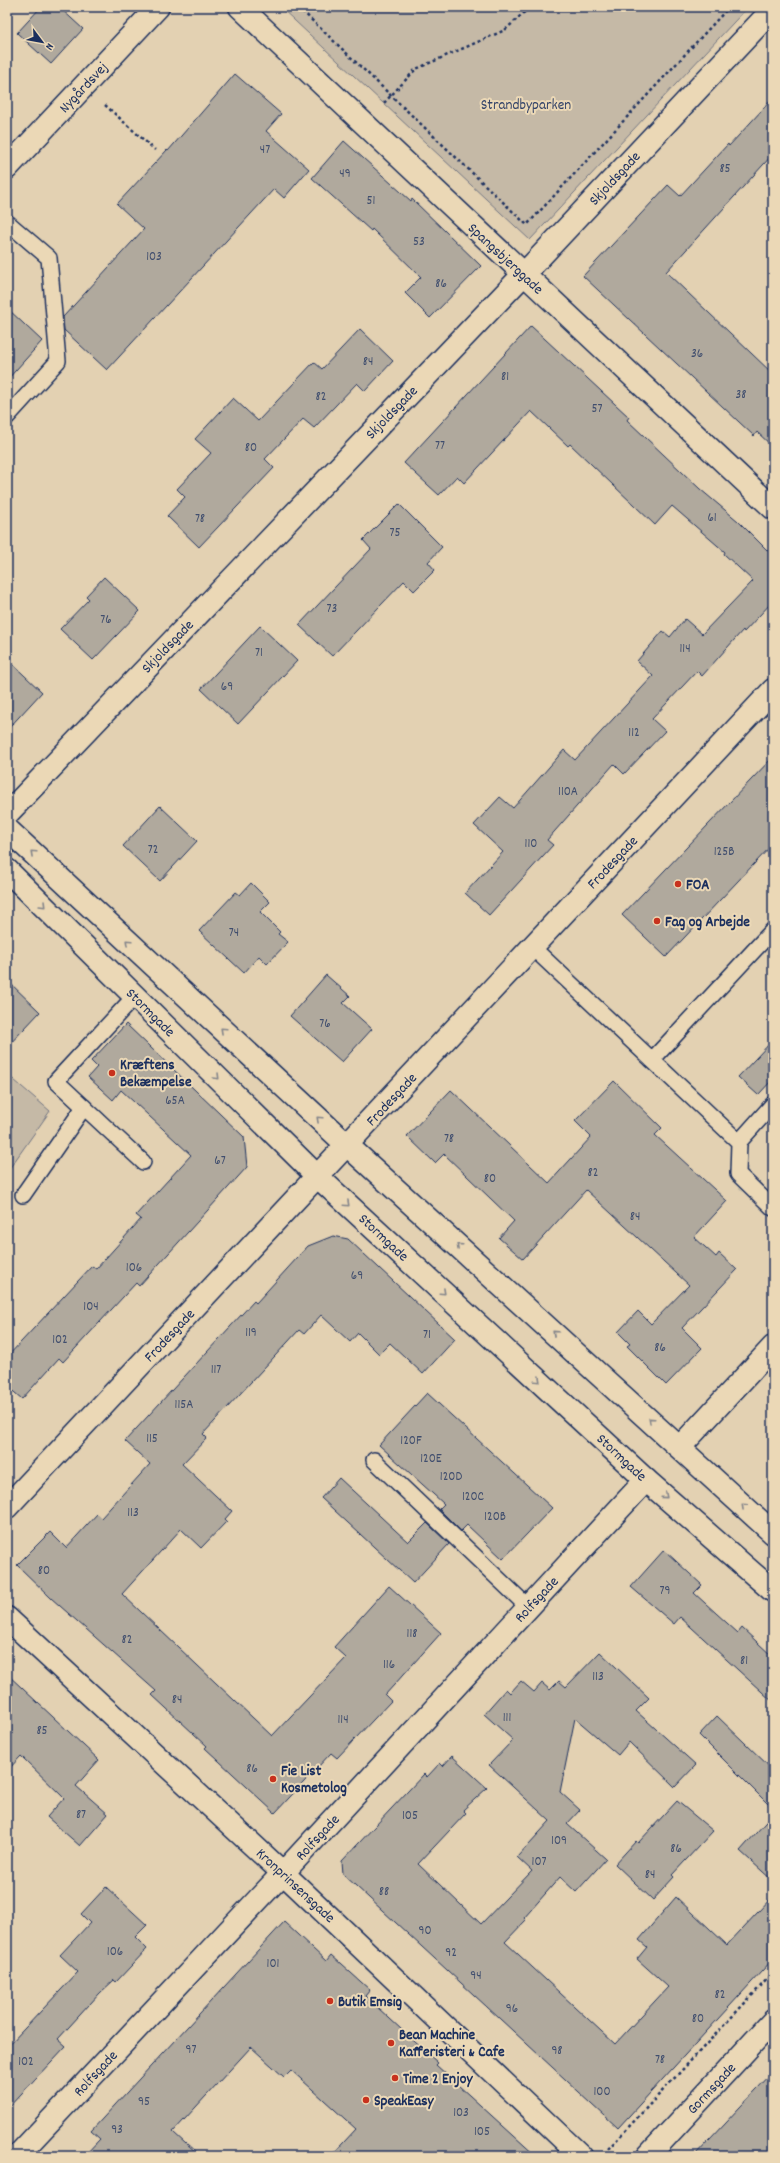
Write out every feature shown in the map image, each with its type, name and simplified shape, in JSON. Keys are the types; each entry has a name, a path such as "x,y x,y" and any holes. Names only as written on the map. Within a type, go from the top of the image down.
{"street":[{"name":"Nygårdsvej","path":"7,168 158,7"},
{"name":"Spangsbjerggade","path":"240,7 773,508"},
{"name":"Skjoldsgade","path":"7,814 524,274 773,9"},
{"name":"Frodesgade","path":"7,1507 773,690"},
{"path":"7,829 347,1145 680,1446 773,1533"},
{"name":"Stormgade","path":"7,870 318,1177 646,1480 773,1591"},
{"path":"680,1446 773,1347"},
{"name":"Rolfsgade","path":"17,2156 283,1873 646,1480"},
{"name":"Kronprinsensgade","path":"7,1618 283,1873 581,2156"},
{"name":"Gormsgade","path":"648,2156 773,2021"}],"lane":[{"path":"7,222 49,258 58,361 7,417"},
{"path":"652,1060 773,930"},
{"path":"532,947 739,1142"},
{"path":"135,996 56,1081 144,1162"},
{"path":"773,1104 739,1142 738,1174 773,1208"},
{"path":"23,1196 84,1107"},
{"path":"374,1460 528,1607"}],"path":[{"path":"298,7 527,225 729,7"},
{"path":"364,124 416,69 505,30 530,7"},
{"path":"84,86 155,150"},
{"path":"607,2150 773,1973"}],"green space":[{"name":"Strandbyparken","path":"280,7 748,7 530,240"},
{"path":"7,1074 50,1111 7,1172"}],"building":[{"path":"41,7 59,7 83,29 51,64 17,33"},
{"path":"235,74 281,114 266,131 309,169 284,198 274,189 107,370 64,330 63,317 144,229 117,204 167,150 168,151"},
{"path":"773,98 773,154 666,272 773,374 773,447 757,432 754,436 583,276 668,185 680,196"},
{"path":"344,141 411,201 412,199 481,266 430,318 405,293 421,277 372,229 371,231 312,178"},
{"path":"7,308 42,341 7,380"},
{"path":"531,326 629,417 627,420 700,489 738,521 773,556 773,601 744,632 743,630 702,676 697,671 652,719 665,731 624,774 614,764 547,840 553,845 489,915 465,893 503,852 474,825 500,797 513,808 564,750 575,760 653,676 637,661 663,631 670,637 685,619 702,634 753,581 724,554 725,552 672,506 655,525 570,444 568,446 531,411 464,483 457,476 439,495 404,463"},
{"path":"360,329 393,361 365,391 357,383 314,428 303,419 265,459 274,468 199,547 167,516 185,497 177,489 211,453 195,439 233,398 258,421 314,362 322,369"},
{"path":"399,504 442,547 428,562 435,570 414,591 404,581 332,656 299,625 371,549 363,540"},
{"path":"104,577 140,611 93,660 60,629 89,599 86,596"},
{"path":"260,626 297,661 238,724 201,689"},
{"path":"7,659 42,692 7,730"},
{"path":"773,757 773,844 666,957 622,915"},
{"path":"160,806 197,841 160,881 123,846"},
{"path":"251,883 270,902 260,912 280,932 278,934 288,942 267,964 259,956 244,973 199,931 236,892 240,895"},
{"path":"326,975 350,996 343,1003 372,1029 342,1062 290,1016"},
{"path":"7,980 40,1012 7,1047"},
{"path":"126,1024 244,1137 247,1167 139,1286 136,1283 63,1362 59,1358 22,1399 7,1386 7,1357 92,1266 96,1269 141,1219 136,1215 191,1155 121,1090 113,1100 88,1077 97,1067 91,1061"},
{"path":"773,1040 773,1079 758,1095 738,1077"},
{"path":"614,1081 662,1128 655,1135 727,1201 694,1237 716,1257 719,1253 737,1270 682,1328 702,1348 666,1385 627,1346 630,1344 618,1332 638,1311 651,1324 689,1285 586,1190 523,1259 499,1238 514,1221 444,1154 435,1163 407,1136 451,1090 549,1183 591,1137 575,1121"},
{"path":"333,1236 348,1239 455,1339 423,1374 390,1343 379,1354 358,1333 350,1342 321,1315 304,1334 299,1330 203,1434 207,1438 182,1464 232,1511 225,1519 227,1521 201,1548 181,1529 122,1594 272,1736 346,1658 334,1647 389,1586 441,1633 385,1695 391,1701 337,1758 331,1753 275,1813 205,1748 207,1746 152,1695 156,1691 51,1598 17,1565 50,1532 66,1548 97,1514 101,1518 150,1464 125,1441 254,1301 256,1303 308,1246"},
{"path":"427,1393 552,1508 503,1559 467,1525 461,1531 439,1509 444,1504 379,1445"},
{"path":"339,1478 408,1542 427,1523 449,1544 413,1583 321,1498"},
{"path":"664,1550 702,1585 694,1593 738,1633 742,1628 773,1657 773,1702 680,1617 674,1624 631,1587"},
{"path":"600,1652 649,1698 636,1711 696,1765 675,1787 629,1742 618,1755 575,1718 560,1792 580,1810 567,1824 606,1859 576,1892 560,1877 524,1918 526,1920 505,1942 615,2044 668,1987 637,1959 647,1947 639,1940 676,1897 727,1945 773,1896 773,1959 618,2128 343,1874 342,1861 424,1774 427,1777 440,1763 443,1766 452,1756 487,1788 463,1810 466,1813 418,1864 481,1924 532,1871 517,1857 550,1821 489,1765 513,1740 484,1714 506,1689 510,1693 521,1681 534,1692 542,1683 550,1690 559,1681 566,1687"},
{"path":"7,1674 99,1760 76,1786 108,1814 80,1846 47,1817 64,1798 21,1756 7,1771"},
{"path":"717,1716 773,1770 773,1809 699,1735"},
{"path":"677,1801 713,1831 672,1875 674,1877 653,1900 615,1864 636,1841 638,1843"},
{"path":"773,1814 773,1881 740,1851"},
{"path":"106,1887 147,1925 135,1937 147,1949 116,1982 114,1980 100,1993 58,2039 66,2046 7,2109 7,2047 78,1972 60,1955 90,1923 81,1914"},
{"path":"284,1922 326,1961 331,1955 370,1990 365,1996 438,2063 436,2065 536,2156 331,2156 356,2129 291,2070 284,2077 251,2047 173,2132 199,2156 84,2156 100,2139 91,2131"},
{"path":"773,2072 773,2156 694,2156 740,2107"}],"place":[{"name":"FOA","path":"678,884"},
{"name":"Fag og Arbejde","path":"657,921"},
{"name":"Kræftens Bekæmpelse","path":"112,1073"},
{"name":"Fie List Kosmetolog","path":"273,1779"},
{"name":"Butik Emsig","path":"330,2001"},
{"name":"Bean Machine Kafferisteri & Cafe","path":"391,2043"},
{"name":"Time 2 Enjoy","path":"395,2078"},
{"name":"SpeakEasy","path":"366,2100"}]}
